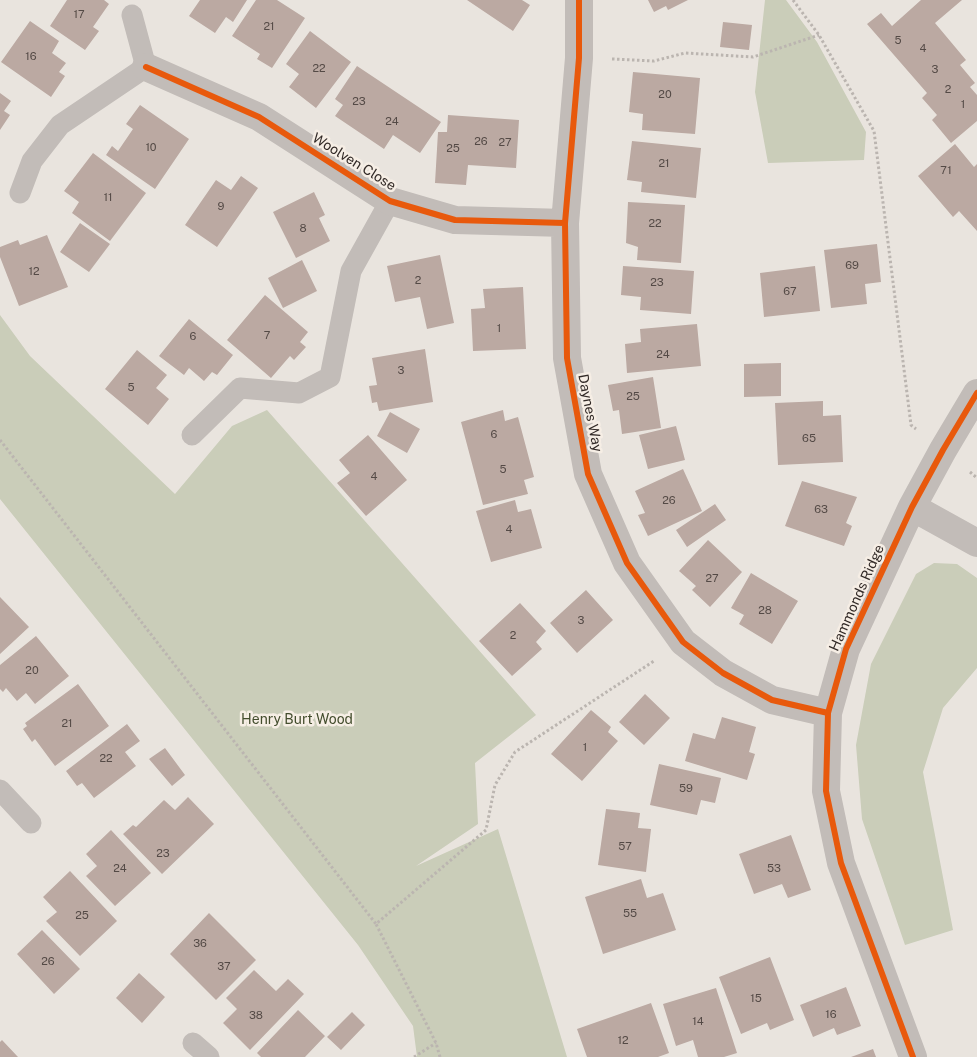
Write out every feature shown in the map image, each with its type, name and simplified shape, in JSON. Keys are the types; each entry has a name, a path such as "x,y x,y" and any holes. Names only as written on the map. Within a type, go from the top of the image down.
{"street":[{"name":"Daynes Way","path":"579,0 579,58 565,223 567,358 588,474 627,563 683,642 723,673 772,700 828,712"},
{"name":"Woolven Close","path":"146,67 259,117 390,201 455,220 565,223"},
{"name":"Hammonds Ridge","path":"912,1057 841,863 826,791 828,712 846,648 912,507 977,393"},
{"path":"912,507 977,543"}],"lane":[{"path":"20,193 32,161 60,125 146,67 132,15"},
{"path":"192,435 240,388 299,393 330,377 351,271 390,201"},
{"path":"0,790 31,823"},
{"path":"193,1042 209,1057"}],"path":[{"path":"793,0 819,35 874,131 911,424 943,450"},
{"path":"579,58 654,61 685,53 753,57 819,35"},
{"path":"0,440 376,924 436,1043 440,1057"},
{"path":"376,924 486,830 495,785 515,752 683,642"},
{"path":"414,1057 436,1043"}],"green space":[{"path":"765,0 786,0 817,42 866,132 864,160 768,163 755,92"},
{"name":"Henry Burt Wood","path":"0,315 30,356 175,494 232,426 267,410 536,715 475,763 478,824 416,866 498,829 567,1057 417,1057 413,1026 358,945 0,499"},
{"path":"934,563 957,564 977,578 977,668 943,708 923,772 953,930 905,945 862,819 856,745 871,664 916,574"}],"building":[{"path":"67,0 104,0 109,4 93,27 99,31 85,50 50,26"},
{"path":"200,0 247,0 233,22 226,17 215,33 189,16"},
{"path":"256,0 277,0 305,18 272,68 257,59 260,54 232,36"},
{"path":"467,0 522,0 530,5 513,31"},
{"path":"648,0 688,0 668,10 666,6 654,12"},
{"path":"921,0 962,0 935,23 966,60 960,65 975,83 970,87 977,95 977,121 951,143 932,120 937,115 922,98 927,93 867,24 881,13 892,26"},
{"path":"30,21 59,41 52,53 66,63 59,72 65,76 51,97 1,62"},
{"path":"723,22 752,25 749,50 720,47"},
{"path":"310,31 351,62 316,108 289,87 299,74 286,64"},
{"path":"357,66 441,122 420,153 393,135 384,149 335,116 343,105 335,99"},
{"path":"633,72 700,78 695,134 642,130 643,114 629,112"},
{"path":"0,93 11,101 4,111 10,115 0,130"},
{"path":"140,105 189,139 155,189 106,155 112,146 118,151 133,129 126,124"},
{"path":"448,115 519,120 516,168 468,165 466,185 435,183 438,132 447,132"},
{"path":"632,141 701,148 696,198 641,192 642,182 627,180"},
{"path":"955,144 974,167 977,164 977,231 959,211 953,217 918,176"},
{"path":"93,153 146,193 110,241 72,213 79,202 64,191"},
{"path":"241,176 258,188 217,247 185,225 216,180 231,190"},
{"path":"314,192 325,215 319,218 330,241 296,258 273,212"},
{"path":"628,202 685,205 681,263 637,260 638,247 626,243"},
{"path":"80,223 110,244 89,272 60,252"},
{"path":"47,235 68,287 19,306 0,257 0,247 18,240 20,245"},
{"path":"877,244 881,282 865,284 867,304 831,308 824,250"},
{"path":"440,255 454,323 427,329 420,297 395,302 387,266"},
{"path":"302,260 317,291 283,308 268,278"},
{"path":"623,266 694,271 691,314 640,310 641,297 621,295"},
{"path":"815,266 820,311 764,317 760,273"},
{"path":"523,287 526,349 473,351 471,309 485,308 483,289"},
{"path":"265,295 308,332 300,342 306,347 294,360 290,356 271,378 227,340"},
{"path":"189,319 233,355 217,375 212,372 204,381 189,368 184,375 159,356"},
{"path":"697,324 701,366 627,373 625,344 641,342 640,329"},
{"path":"425,349 433,402 379,411 377,402 372,403 369,386 377,385 372,358"},
{"path":"137,350 167,375 156,388 169,399 148,425 105,389"},
{"path":"781,363 781,396 744,397 744,364"},
{"path":"653,377 661,428 622,434 619,410 613,411 608,385"},
{"path":"823,401 823,416 841,415 843,462 778,465 775,403"},
{"path":"503,410 505,421 518,417 534,477 524,480 528,494 483,505 461,422"},
{"path":"390,412 420,429 407,453 377,436"},
{"path":"676,426 685,460 648,469 639,435"},
{"path":"368,435 407,480 366,516 337,483 350,473 339,460"},
{"path":"683,469 702,511 648,536 638,515 645,513 635,491"},
{"path":"802,481 857,497 846,523 852,526 844,546 785,526"},
{"path":"515,500 518,512 531,509 542,548 491,562 476,511"},
{"path":"715,504 726,520 687,547 676,530"},
{"path":"708,540 742,572 710,607 692,590 696,586 679,571"},
{"path":"751,573 798,601 772,644 739,624 744,615 731,608"},
{"path":"586,590 613,620 577,653 550,623"},
{"path":"0,597 29,627 0,654"},
{"path":"520,603 546,631 536,642 542,649 512,676 479,641"},
{"path":"36,636 69,676 35,704 26,693 17,701 6,688 3,692 0,689 0,665"},
{"path":"78,684 109,726 55,766 35,739 32,742 23,729 27,726 25,723"},
{"path":"645,694 670,718 644,745 619,722"},
{"path":"591,710 611,727 608,732 618,741 582,781 551,754"},
{"path":"722,717 756,727 749,752 755,754 747,780 685,761 693,733 715,739"},
{"path":"127,724 140,741 125,752 136,766 94,798 82,783 77,786 66,771"},
{"path":"165,748 185,775 172,786 149,759"},
{"path":"659,764 721,778 715,803 701,800 697,815 650,805"},
{"path":"188,797 214,824 162,874 123,834 133,825 136,827 164,800 175,810"},
{"path":"606,809 640,813 638,828 651,829 646,872 598,865"},
{"path":"111,830 151,873 115,906 86,876 97,866 86,854"},
{"path":"791,835 811,890 788,898 782,884 754,894 739,854"},
{"path":"70,871 117,921 80,956 46,921 57,912 43,897"},
{"path":"641,879 647,898 663,893 676,930 603,954 585,897"},
{"path":"209,913 256,960 216,1000 170,954"},
{"path":"42,930 80,969 54,994 17,954"},
{"path":"770,957 794,1020 770,1030 767,1023 741,1034 719,977"},
{"path":"254,970 276,991 288,979 304,994 250,1050 223,1023 237,1009 226,998"},
{"path":"139,973 165,997 142,1023 116,998"},
{"path":"846,987 861,1026 837,1035 834,1028 813,1037 800,1005"},
{"path":"716,988 737,1053 724,1057 698,1057 693,1040 676,1046 663,1004"},
{"path":"651,1003 669,1053 658,1057 587,1057 577,1029"},
{"path":"298,1010 325,1036 305,1057 261,1057 257,1053"},
{"path":"352,1012 365,1025 341,1050 327,1037"},
{"path":"2,1040 18,1057 0,1057 0,1042"},
{"path":"873,1049 876,1057 851,1057"}],"cycle path":[{"path":"579,0 579,58 565,223 567,358 588,474 627,563 683,642 723,673 772,700 828,713"},
{"path":"146,67 259,117 390,201 455,220 565,223"},
{"path":"913,1057 841,863 826,791 828,713 846,649 912,507 977,393"}]}
